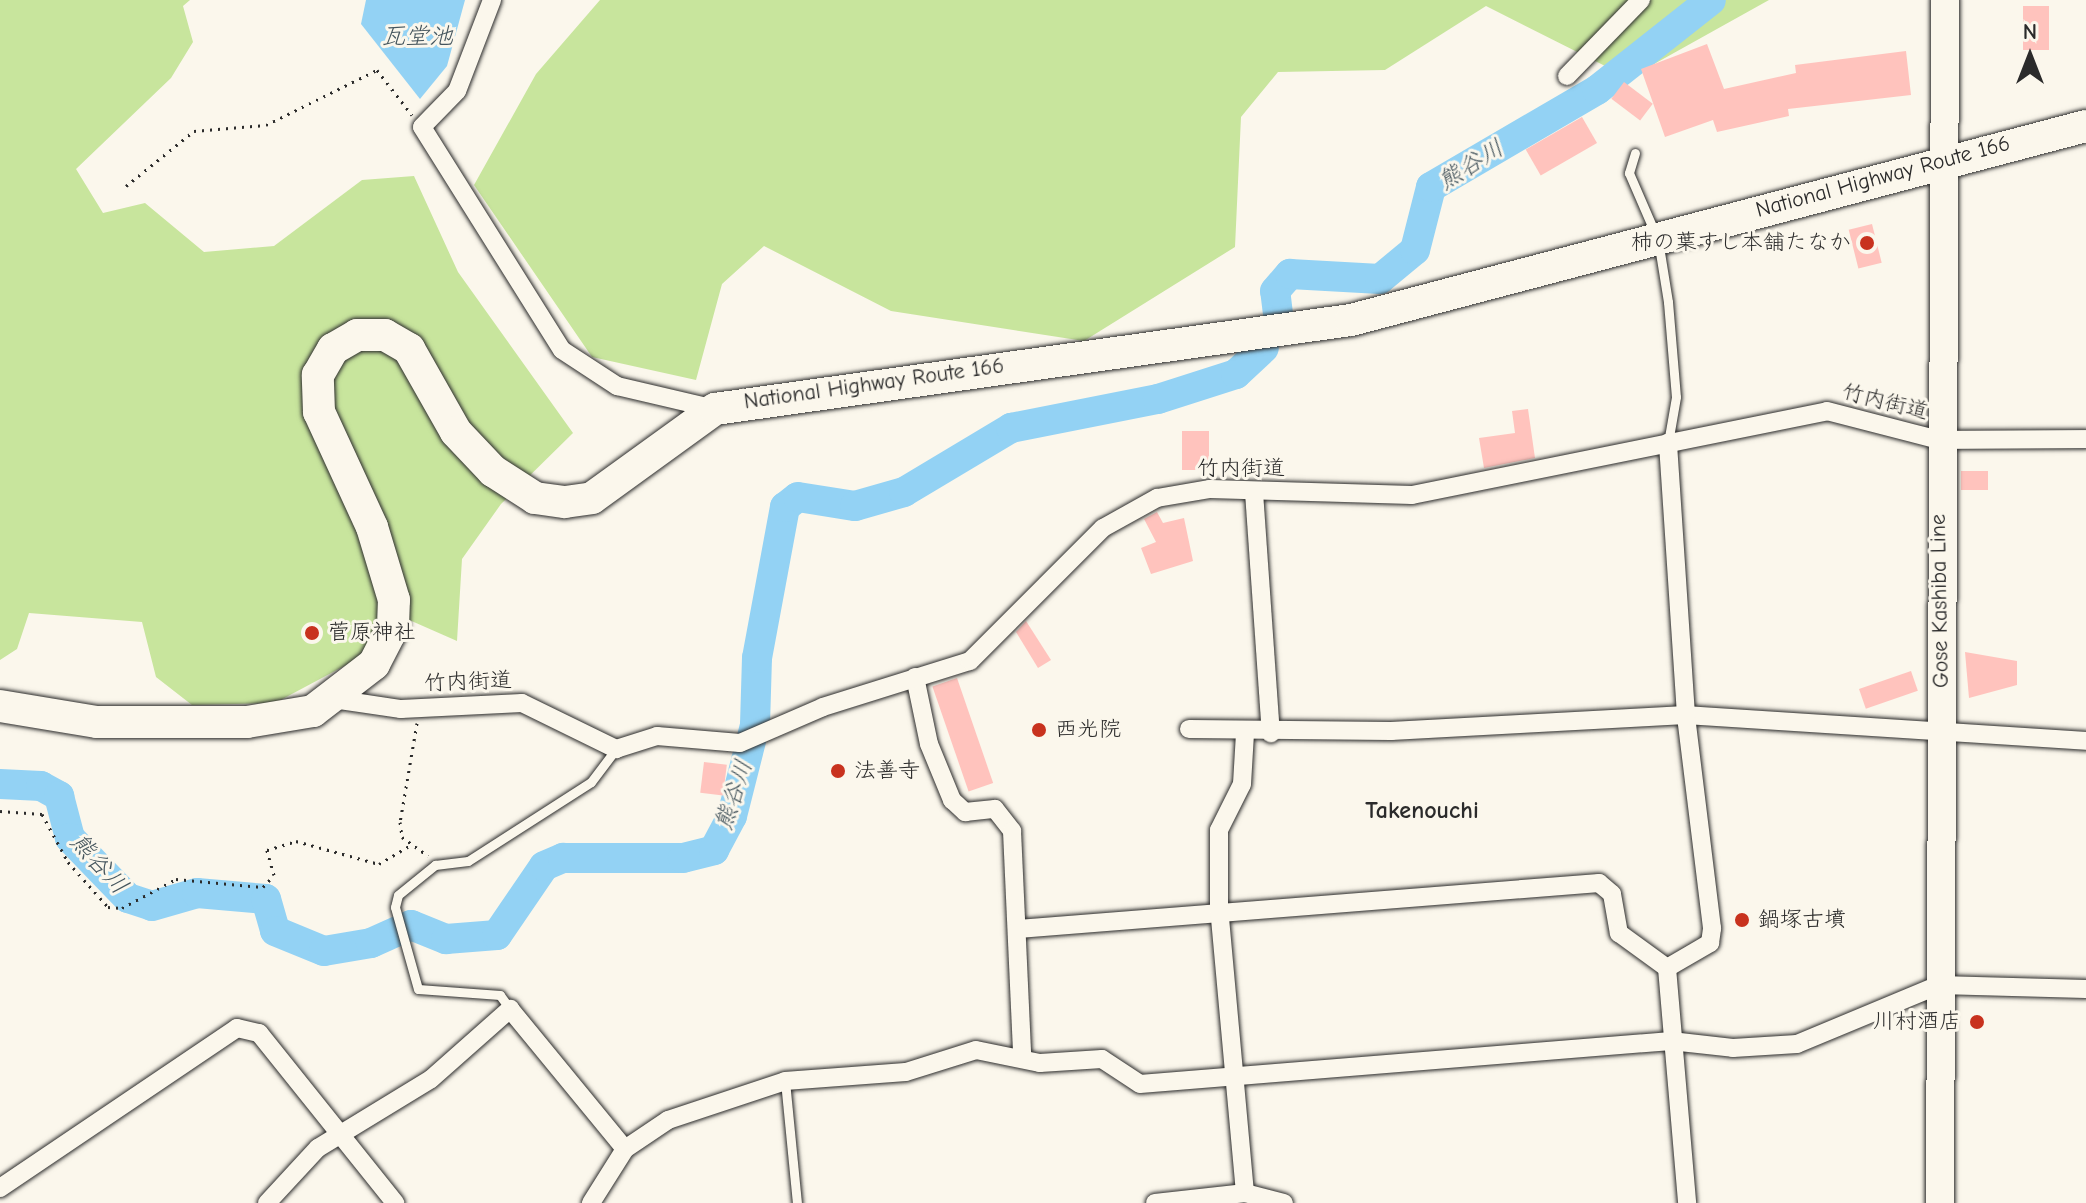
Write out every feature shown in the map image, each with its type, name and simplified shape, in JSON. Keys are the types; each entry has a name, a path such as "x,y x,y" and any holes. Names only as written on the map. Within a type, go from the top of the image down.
{"highway":[{"name":"National Highway Route 166","path":"0,706 97,722 247,722 313,711 333,699 374,664 393,627 394,600 372,527 319,412 318,375 333,349 357,335 385,335 409,349 456,432 493,471 535,498 592,498 715,409 1351,320 2086,126"}],"main road":[{"name":"Gose Kashiba Line","path":"1940,1203 1942,734 1939,440 1945,0"}],"street":[{"path":"492,0 457,91 422,127 562,350 617,386 715,409"},
{"path":"1567,76 1641,0"},
{"name":"竹内街道","path":"333,699 419,708 522,703 616,749 657,736 747,741 915,677 970,661 1103,528 1157,498 1210,489 1412,495 1827,411 1939,440 2086,439"},
{"path":"1667,968 1710,943 1712,928 1686,715 1668,443"},
{"path":"1254,492 1271,733"},
{"path":"915,677 929,744 952,800 965,812 995,809 1006,816 1018,929 1022,1055"},
{"path":"1189,729 1245,734 1686,715 2086,741"},
{"path":"1245,734 1242,784 1219,830 1219,910 1245,1193"},
{"path":"1018,929 1219,910 1599,883 1612,894 1619,933 1667,968"},
{"path":"1667,968 1687,1203"},
{"path":"591,1203 625,1149 668,1120 785,1081 906,1072 976,1050 1022,1055 1040,1063 1102,1059 1140,1084 1671,1041 1733,1048 1797,1044 1939,985 2086,989"},
{"path":"267,1203 318,1148 431,1079 510,1009 625,1149"},
{"path":"0,1188 237,1028 259,1033 395,1203"},
{"path":"1155,1203 1245,1193 1284,1203"}],"lane":[{"path":"1635,153 1629,173 1658,240 1676,397 1668,443"},
{"path":"510,1009 500,995 418,989 397,915 398,895 448,863 468,861 591,782 616,749"},
{"path":"785,1081 797,1203"}],"path":[{"path":"126,186 194,131 266,125 377,70 422,127"},
{"path":"419,708 400,822 411,845 448,863"},
{"path":"0,811 42,814 68,862 108,907 128,907 141,896 176,879 263,887 274,875 267,850 296,841 379,864 411,845"}],"green space":[{"path":"0,0 190,0 183,6 193,42 171,78 76,169 103,213 145,203 204,252 274,246 362,180 414,176 458,272 573,433 501,504 462,559 457,641 407,619 350,663 275,703 192,705 156,677 142,622 29,613 17,649 0,660"},
{"path":"600,0 1769,0 1629,78 1486,6 1385,70 1278,72 1241,117 1235,247 1084,341 891,311 764,246 722,284 696,380 592,357 474,185 536,74"}],"water":[{"name":"瓦堂池","path":"366,0 465,0 447,66 420,99 361,24"}],"building":[{"path":"2023,6 2049,6 2049,50 2023,50"},
{"path":"1707,44 1724,89 1796,73 1795,65 1906,51 1911,95 1788,109 1789,116 1717,132 1713,120 1665,137 1641,69"},
{"path":"1624,82 1653,104 1640,120 1611,99"},
{"path":"1582,117 1597,143 1541,175 1526,150"},
{"path":"1872,224 1882,263 1858,269 1849,230"},
{"path":"1528,409 1535,458 1484,468 1479,438 1515,433 1512,411"},
{"path":"1182,431 1209,431 1209,470 1182,470"},
{"path":"1961,471 1988,471 1988,490 1961,490"},
{"path":"1157,512 1163,523 1184,518 1193,561 1151,574 1141,548 1156,542 1144,519"},
{"path":"1026,621 1051,660 1038,668 1016,632"},
{"path":"1965,652 2017,661 2017,685 1969,698"},
{"path":"1911,671 1918,691 1866,709 1859,689"},
{"path":"957,678 993,783 969,791 932,686"},
{"path":"704,762 727,765 723,796 700,793"}],"waterway":[{"name":"熊谷川","path":"1278,314 1275,291 1290,274 1380,279 1415,250 1431,187 1597,90 1711,0"},
{"name":"熊谷川","path":"0,784 41,786 59,796 70,838 128,898 152,906 197,893 266,899 275,931 324,951 371,943 411,925 446,939 497,935 544,866 563,858 683,858 714,850 732,816 755,725 757,658 785,507 798,497 855,506 904,492 1011,428 1158,399 1236,374 1264,348"}],"place":[{"name":"柿の葉すし本舗たなか","path":"1867,243"},
{"name":"菅原神社","path":"312,633"},
{"name":"西光院","path":"1039,730"},
{"name":"法善寺","path":"838,771"},
{"name":"鍋塚古墳","path":"1742,920"},
{"name":"川村酒店","path":"1977,1022"}],"district":[{"name":"Takenouchi","path":"1422,811"}]}
